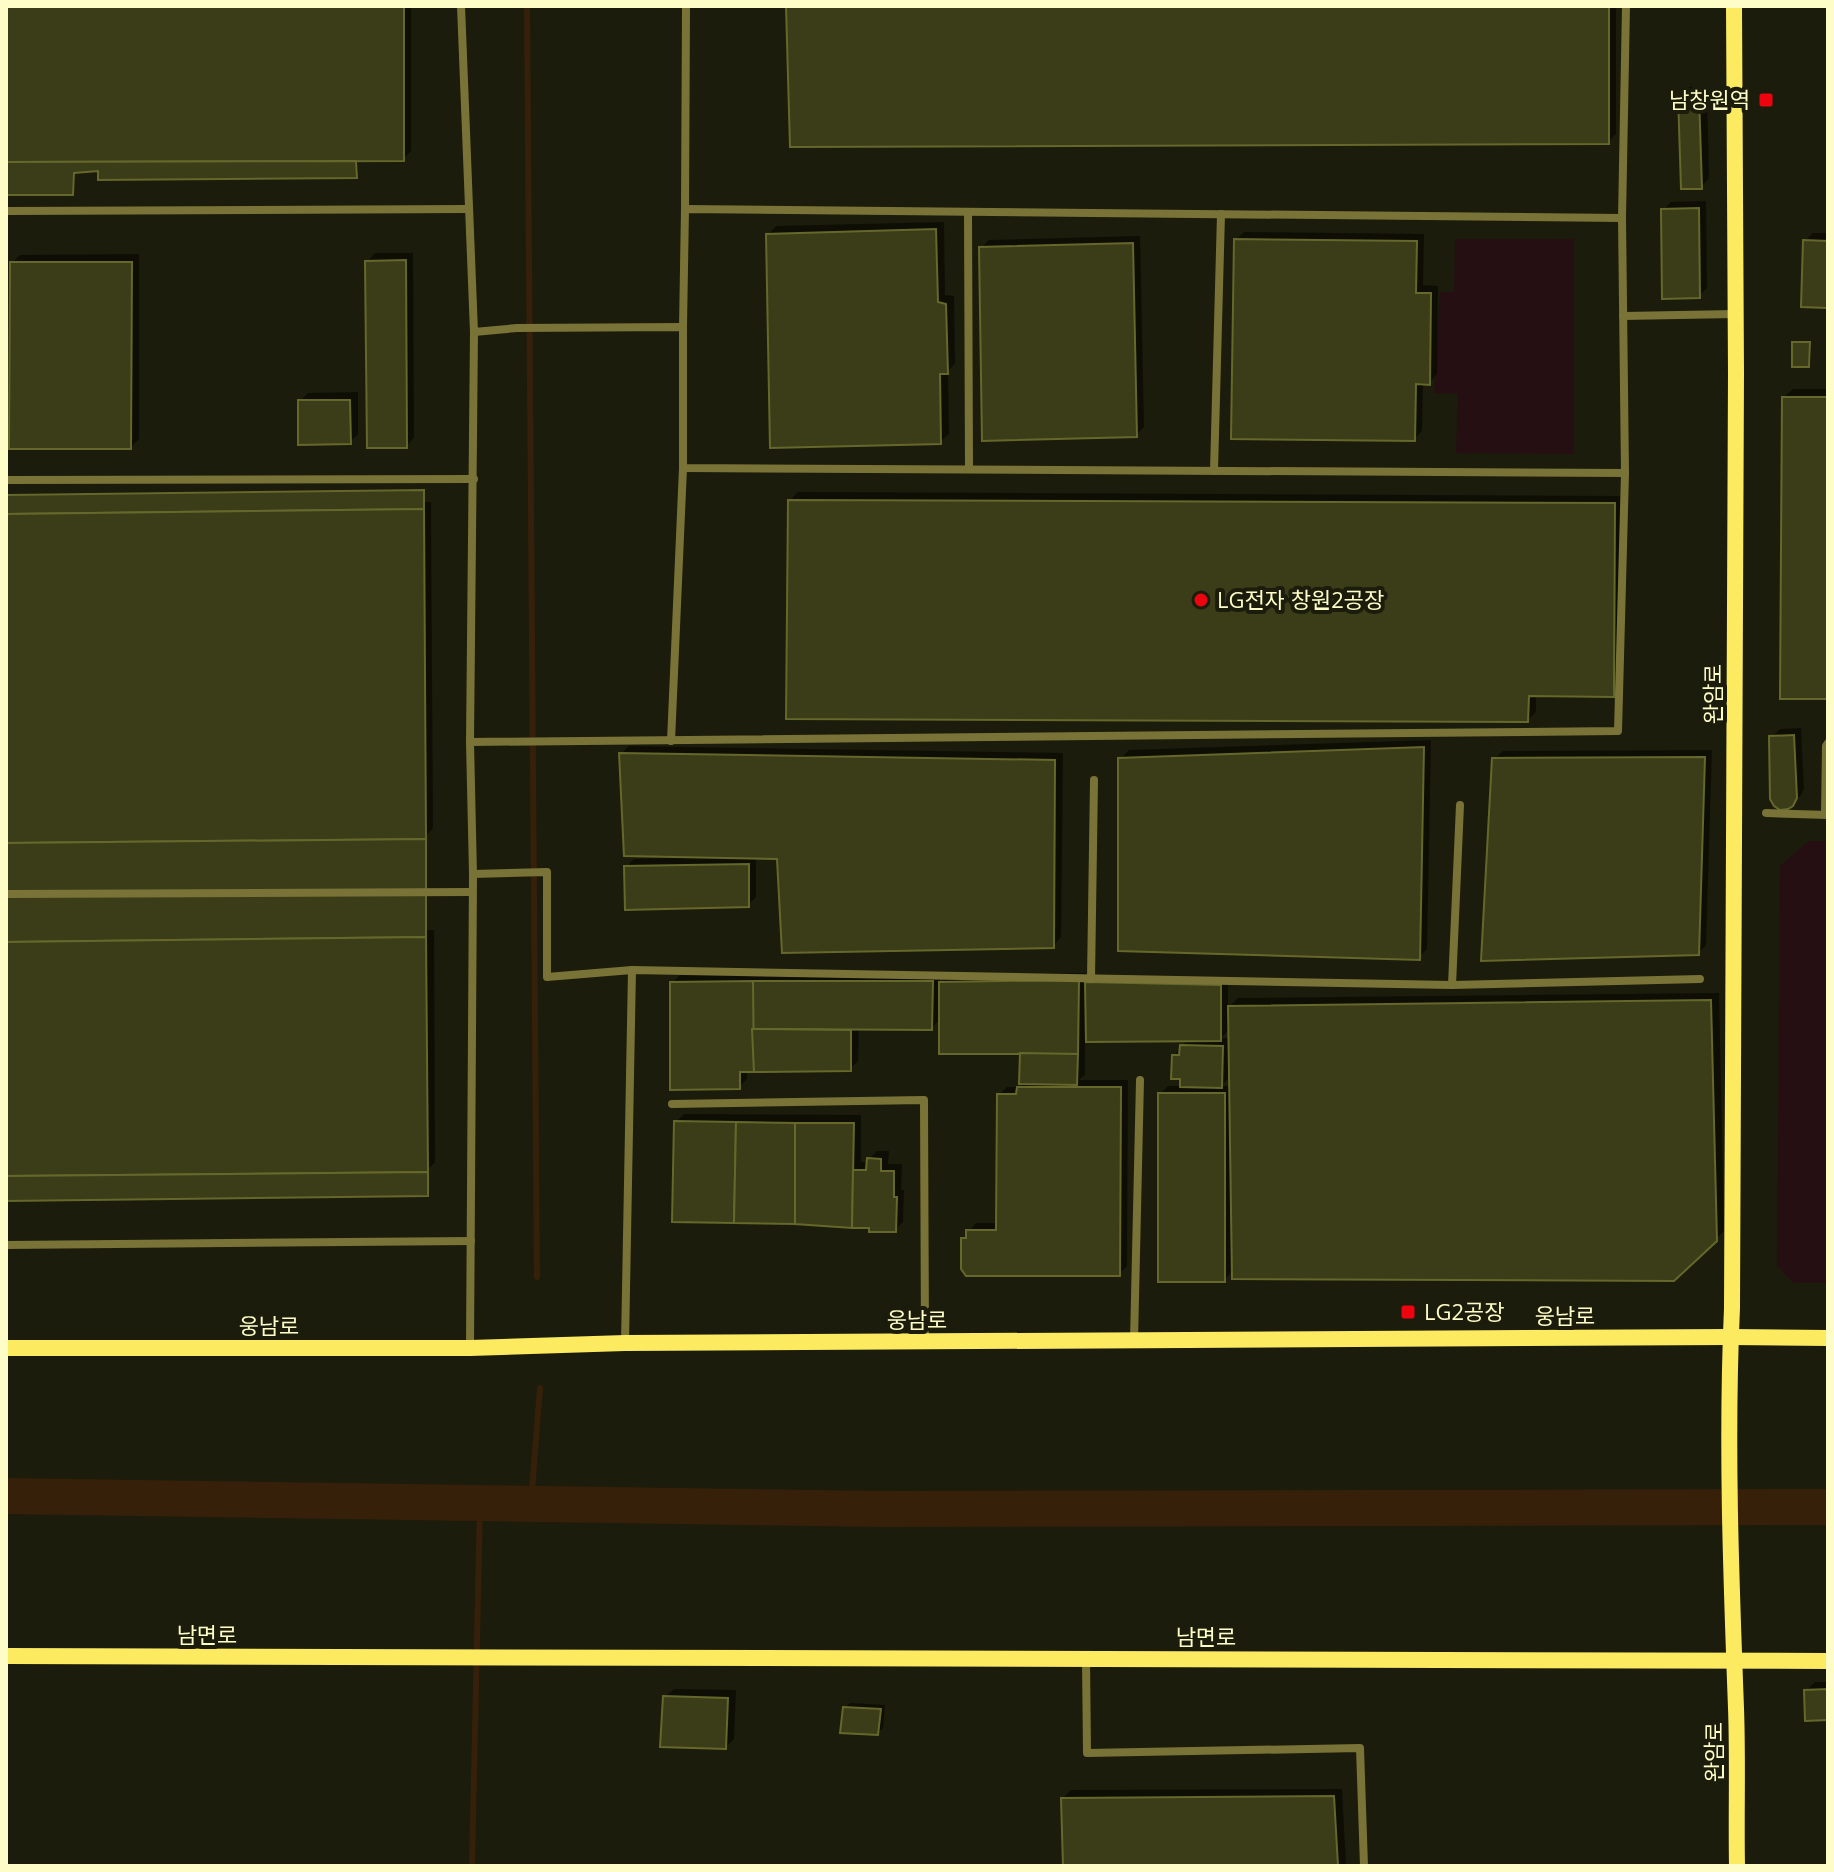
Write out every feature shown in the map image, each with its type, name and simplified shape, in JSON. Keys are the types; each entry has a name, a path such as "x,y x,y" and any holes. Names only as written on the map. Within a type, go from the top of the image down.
{"street":[{"name":"완암로","path":"1734,6 1736,314 1729,1382 1737,1866"},
{"name":"웅남로","path":"6,1348 470,1348 625,1343 1828,1338"},
{"name":"남면로","path":"6,1656 1828,1661"}],"lane":[{"path":"461,6 474,332 470,1348"},
{"path":"671,741 683,468 686,6"},
{"path":"470,742 1618,731 1625,473 1622,218 1626,6"},
{"path":"6,211 468,209"},
{"path":"685,209 1622,218"},
{"path":"968,212 969,468"},
{"path":"1214,471 1221,214"},
{"path":"1623,316 1736,314"},
{"path":"474,332 543,327 683,327"},
{"path":"683,468 1625,473"},
{"path":"6,480 474,479"},
{"path":"1766,813 1826,815 1828,743"},
{"path":"1091,979 1094,780"},
{"path":"1452,985 1460,805"},
{"path":"473,874 547,872 547,977 632,970 1452,985 1700,979"},
{"path":"6,894 472,892"},
{"path":"625,1343 632,970"},
{"path":"1134,1341 1140,1080"},
{"path":"672,1104 924,1100 925,1342"},
{"path":"6,1245 471,1241"},
{"path":"1086,1659 1087,1753 1360,1748 1364,1866"}],"shaded area":[{"path":"1455,239 1574,239 1574,454 1456,453 1458,394 1434,393 1440,292 1454,292"},
{"path":"1809,841 1828,841 1828,1283 1794,1283 1777,1266 1780,866"}],"building":[{"path":"6,6 404,6 404,161 6,162"},
{"path":"786,6 1609,6 1609,144 790,147"},
{"path":"1699,94 1702,189 1681,189 1678,95"},
{"path":"356,161 357,178 98,180 98,171 74,173 73,195 6,195 6,162"},
{"path":"1699,208 1700,298 1662,299 1661,209"},
{"path":"936,229 938,302 946,304 948,374 940,374 941,444 770,448 766,234"},
{"path":"1234,239 1417,241 1416,293 1431,293 1430,385 1416,384 1415,441 1231,439"},
{"path":"1803,240 1828,241 1827,308 1801,307"},
{"path":"1133,243 1137,437 982,441 979,247"},
{"path":"406,260 407,448 367,448 365,261"},
{"path":"10,262 132,262 131,449 9,449"},
{"path":"1792,342 1810,342 1809,367 1792,367"},
{"path":"1782,397 1828,397 1828,699 1780,699"},
{"path":"298,400 350,400 351,444 298,445"},
{"path":"424,490 424,509 6,514 6,495"},
{"name":"LG전자 창원2공장","path":"788,500 1615,503 1614,697 1529,696 1528,722 786,719"},
{"path":"424,509 426,839 6,843 6,514"},
{"path":"1794,735 1797,798 1793,806 1780,810 1770,799 1769,736"},
{"path":"1424,747 1420,960 1118,951 1118,758"},
{"path":"619,753 1055,760 1054,948 782,953 777,859 624,856"},
{"path":"1705,757 1699,955 1481,961 1492,758"},
{"path":"426,839 426,937 6,942 6,843"},
{"path":"749,864 749,907 625,910 624,866"},
{"path":"426,937 428,1172 6,1176 6,942"},
{"path":"1079,980 1078,1054 939,1054 939,982"},
{"path":"753,981 933,981 932,1030 752,1029"},
{"path":"753,981 754,1072 740,1072 740,1089 670,1090 670,982"},
{"path":"1085,982 1221,985 1221,1041 1086,1042"},
{"path":"1711,1000 1717,1241 1674,1281 1232,1279 1228,1006"},
{"path":"752,1029 851,1030 851,1071 754,1072"},
{"path":"1180,1045 1223,1046 1222,1088 1180,1087 1180,1079 1171,1079 1172,1055 1179,1055"},
{"path":"1020,1053 1078,1054 1077,1085 1019,1084"},
{"path":"1017,1087 1121,1087 1120,1276 966,1276 961,1269 961,1238 966,1238 966,1230 996,1230 997,1094 1016,1094"},
{"path":"1158,1093 1225,1093 1225,1282 1158,1282"},
{"path":"674,1121 736,1122 734,1223 672,1222"},
{"path":"736,1122 795,1123 795,1224 734,1223"},
{"path":"795,1123 854,1123 852,1228 795,1224"},
{"path":"867,1158 881,1159 881,1171 894,1171 896,1232 869,1232 869,1228 852,1228 853,1170 866,1170"},
{"path":"428,1172 428,1196 6,1201 6,1176"},
{"path":"1828,1689 1828,1720 1805,1721 1804,1690"},
{"path":"663,1696 728,1698 726,1749 660,1747"},
{"path":"843,1707 881,1709 878,1735 840,1733"},
{"path":"1334,1796 1338,1866 1063,1866 1061,1798"}],"waterway":[{"path":"527,6 537,1277"},
{"path":"531,1504 540,1388"},
{"path":"6,1496 880,1509 1828,1507"},
{"path":"472,1866 480,1503"}],"place":[{"name":"남창원역","path":"1766,100"},
{"name":"LG전자 창원2공장","path":"1201,600"},
{"name":"LG2공장","path":"1408,1312"}]}
